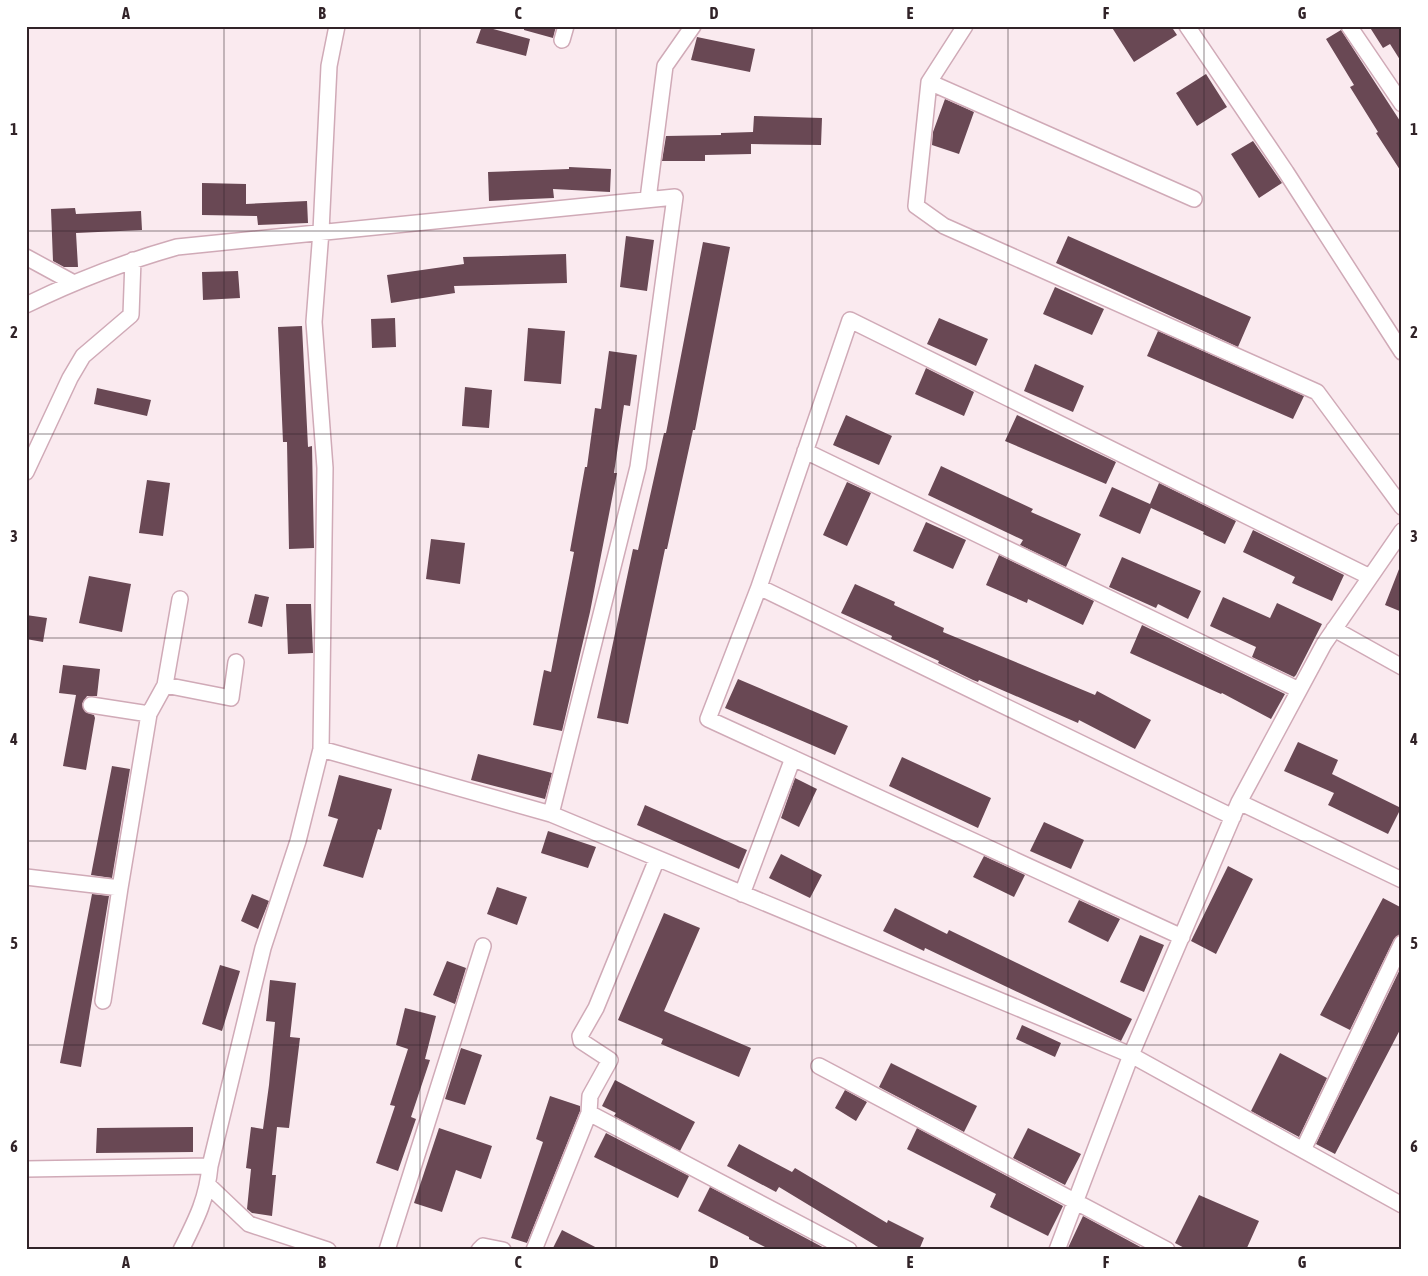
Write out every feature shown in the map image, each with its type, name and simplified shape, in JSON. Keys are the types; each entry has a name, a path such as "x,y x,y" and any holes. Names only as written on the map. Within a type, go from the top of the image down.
{"street":[{"path":"181,1250 201,1211 208,1185 210,1166 263,948 298,841 321,749 325,468 314,322 321,232 329,66 337,26"},
{"path":"648,199 664,66 693,26"},
{"path":"965,26 929,82 916,206 944,226 1318,392 1402,507"},
{"path":"1187,26 1286,172 1402,352"},
{"path":"1350,26 1402,104"},
{"path":"929,82 1194,200"},
{"path":"26,305 72,282 133,260 177,247 675,197 638,467 551,814"},
{"path":"26,257 72,282"},
{"path":"26,472 70,378 83,356 131,315 133,260"},
{"path":"1182,937 708,719 759,587 850,320 1370,577"},
{"path":"805,451 1299,690"},
{"path":"1057,1250 1131,1055 1239,802 1334,629 1402,531"},
{"path":"759,587 1233,817"},
{"path":"103,1001 149,714 166,685 180,599"},
{"path":"1334,629 1402,667"},
{"path":"166,685 231,698 236,662"},
{"path":"91,705 149,714"},
{"path":"321,749 551,814 1131,1055 1402,1205"},
{"path":"742,894 793,758"},
{"path":"1239,802 1402,880"},
{"path":"534,1250 589,1113 590,1096 610,1060 581,1041 580,1036 596,1008 657,859"},
{"path":"26,877 120,888"},
{"path":"1303,1150 1402,943"},
{"path":"387,1250 483,946"},
{"path":"819,1066 1167,1250"},
{"path":"589,1113 849,1250"},
{"path":"26,1169 210,1166"},
{"path":"208,1185 249,1224 328,1250"},
{"path":"479,1250 483,1246 503,1250"}],"building":[{"path":"482,26 530,39 526,56 476,43"},
{"path":"524,26 556,26 553,38 524,30"},
{"path":"1111,26 1171,26 1177,35 1134,62"},
{"path":"1369,26 1402,26 1402,63 1390,44 1383,48"},
{"path":"1341,30 1402,124 1402,173 1376,133 1378,132 1350,87 1354,85 1326,39"},
{"path":"697,37 755,49 750,72 691,60"},
{"path":"1206,74 1227,107 1197,126 1176,93"},
{"path":"945,99 974,112 959,154 932,145 933,132"},
{"path":"754,116 822,118 821,145 751,144 751,154 705,155 705,161 662,161 666,136 721,135 721,133 753,132"},
{"path":"1253,141 1282,183 1259,198 1231,154"},
{"path":"569,167 611,169 610,192 553,189 554,198 489,201 488,172 569,169"},
{"path":"202,183 246,184 246,204 307,201 308,223 258,225 257,216 202,215"},
{"path":"75,208 76,214 141,211 142,230 76,233 78,267 64,267 53,261 51,209"},
{"path":"626,236 654,240 647,291 620,287"},
{"path":"1068,236 1251,317 1238,347 1056,263"},
{"path":"703,242 730,247 695,430 693,430 667,549 665,549 628,724 597,718 633,549 638,550 664,433 666,433"},
{"path":"566,254 567,283 454,286 455,293 391,303 387,275 464,264 463,257"},
{"path":"238,271 240,298 203,300 202,272"},
{"path":"1055,287 1104,309 1092,335 1043,314"},
{"path":"395,318 396,347 372,348 371,319"},
{"path":"939,318 988,339 976,366 927,344"},
{"path":"302,326 308,447 312,446 314,548 289,549 287,442 283,442 278,327"},
{"path":"528,328 565,331 561,384 524,381"},
{"path":"1158,331 1304,396 1293,419 1147,356"},
{"path":"609,351 637,355 630,406 624,405 614,473 617,473 590,612 562,731 533,725 544,670 551,672 574,552 570,551 585,467 587,467 595,408 601,409"},
{"path":"1035,364 1084,386 1073,412 1024,391"},
{"path":"926,368 974,392 964,416 915,394"},
{"path":"465,387 492,390 489,428 462,426"},
{"path":"97,388 151,400 147,416 94,404"},
{"path":"846,415 892,436 879,465 833,445"},
{"path":"1017,415 1116,462 1106,484 1005,441"},
{"path":"941,466 1033,509 1031,512 1081,534 1066,567 1020,545 1023,540 928,495"},
{"path":"147,480 170,483 163,536 139,533"},
{"path":"847,482 871,493 847,546 823,535"},
{"path":"1159,483 1236,521 1225,544 1203,534 1204,532 1151,508 1140,534 1099,516 1112,487 1150,504"},
{"path":"926,522 966,540 953,569 913,551"},
{"path":"1253,530 1344,575 1332,601 1292,583 1295,577 1243,552"},
{"path":"431,539 465,543 460,584 426,579"},
{"path":"999,555 1094,601 1083,625 1028,599 1027,603 986,585"},
{"path":"1122,557 1201,591 1188,619 1158,604 1156,608 1109,587"},
{"path":"1402,564 1402,612 1385,605"},
{"path":"89,576 131,584 122,632 79,623"},
{"path":"855,584 895,602 894,605 944,628 943,632 1095,695 1097,691 1151,720 1135,749 1079,720 1078,723 979,680 978,682 973,680 938,663 939,661 891,639 892,636 841,613"},
{"path":"255,594 269,597 262,627 248,623"},
{"path":"1223,597 1270,618 1277,603 1322,624 1294,677 1252,657 1256,647 1210,626"},
{"path":"286,604 311,604 313,653 288,654"},
{"path":"26,615 47,618 43,642 26,639"},
{"path":"1142,625 1285,694 1271,719 1222,693 1130,653"},
{"path":"63,665 100,669 97,696 87,696 82,704 85,712 94,715 95,718 86,770 63,766 76,695 59,693"},
{"path":"738,679 848,726 835,755 725,708"},
{"path":"1298,742 1338,760 1332,774 1401,808 1388,834 1328,805 1334,793 1284,771"},
{"path":"478,754 552,773 545,799 471,780"},
{"path":"902,757 991,798 978,828 889,786"},
{"path":"112,766 130,769 112,878 91,875"},
{"path":"339,775 392,789 381,830 378,829 363,878 323,866 338,819 328,816"},
{"path":"795,778 817,789 799,827 781,818"},
{"path":"645,805 747,850 739,869 637,825"},
{"path":"1044,822 1084,840 1071,869 1030,851"},
{"path":"548,831 596,847 588,868 541,853"},
{"path":"781,854 822,875 810,898 769,878"},
{"path":"984,856 1025,875 1014,897 973,877"},
{"path":"1228,866 1253,879 1216,954 1191,941"},
{"path":"497,887 527,897 517,925 487,914"},
{"path":"92,894 109,896 81,1067 60,1063"},
{"path":"252,894 269,901 258,929 241,921"},
{"path":"1383,898 1402,908 1402,934 1394,939 1350,1030 1320,1015"},
{"path":"1079,900 1120,919 1108,942 1068,922"},
{"path":"895,908 947,934 949,930 1132,1019 1121,1041 925,948 924,951 883,931"},
{"path":"664,913 700,928 664,1011 751,1048 739,1077 661,1044 663,1039 618,1020"},
{"path":"1140,935 1164,945 1144,992 1120,982"},
{"path":"447,961 466,968 455,1004 433,995"},
{"path":"220,965 240,971 222,1031 202,1024"},
{"path":"1402,965 1402,1026 1335,1154 1316,1144"},
{"path":"270,980 296,983 290,1037 300,1038 289,1128 277,1127 272,1175 276,1175 272,1216 252,1213 247,1209 251,1169 246,1168 251,1127 263,1129 269,1085 275,1022 266,1021"},
{"path":"405,1008 436,1016 425,1059 430,1060 411,1117 416,1119 398,1171 376,1163 395,1106 390,1105 408,1049 396,1045"},
{"path":"1022,1025 1061,1043 1055,1057 1016,1039"},
{"path":"461,1048 482,1055 465,1105 445,1099"},
{"path":"1280,1053 1327,1078 1299,1137 1251,1111"},
{"path":"891,1063 977,1106 964,1132 879,1087"},
{"path":"615,1080 695,1122 680,1151 614,1116 616,1113 602,1106"},
{"path":"845,1090 867,1102 856,1121 835,1108"},
{"path":"550,1096 580,1106 580,1111 527,1243 511,1238 543,1142 536,1139"},
{"path":"193,1127 193,1152 96,1153 97,1128"},
{"path":"439,1128 492,1146 481,1179 456,1170 442,1212 414,1203"},
{"path":"917,1128 1063,1206 1048,1236 990,1207 996,1194 907,1149"},
{"path":"1028,1128 1081,1154 1065,1185 1013,1158"},
{"path":"606,1133 689,1176 678,1198 594,1157"},
{"path":"739,1144 792,1172 795,1168 887,1223 888,1220 924,1238 919,1250 883,1250 779,1187 776,1192 727,1166"},
{"path":"710,1187 828,1250 771,1250 749,1239 749,1237 698,1211"},
{"path":"1199,1195 1259,1221 1246,1250 1188,1250 1175,1243"},
{"path":"1083,1216 1146,1250 1067,1250"},
{"path":"562,1230 601,1250 552,1250"}]}
